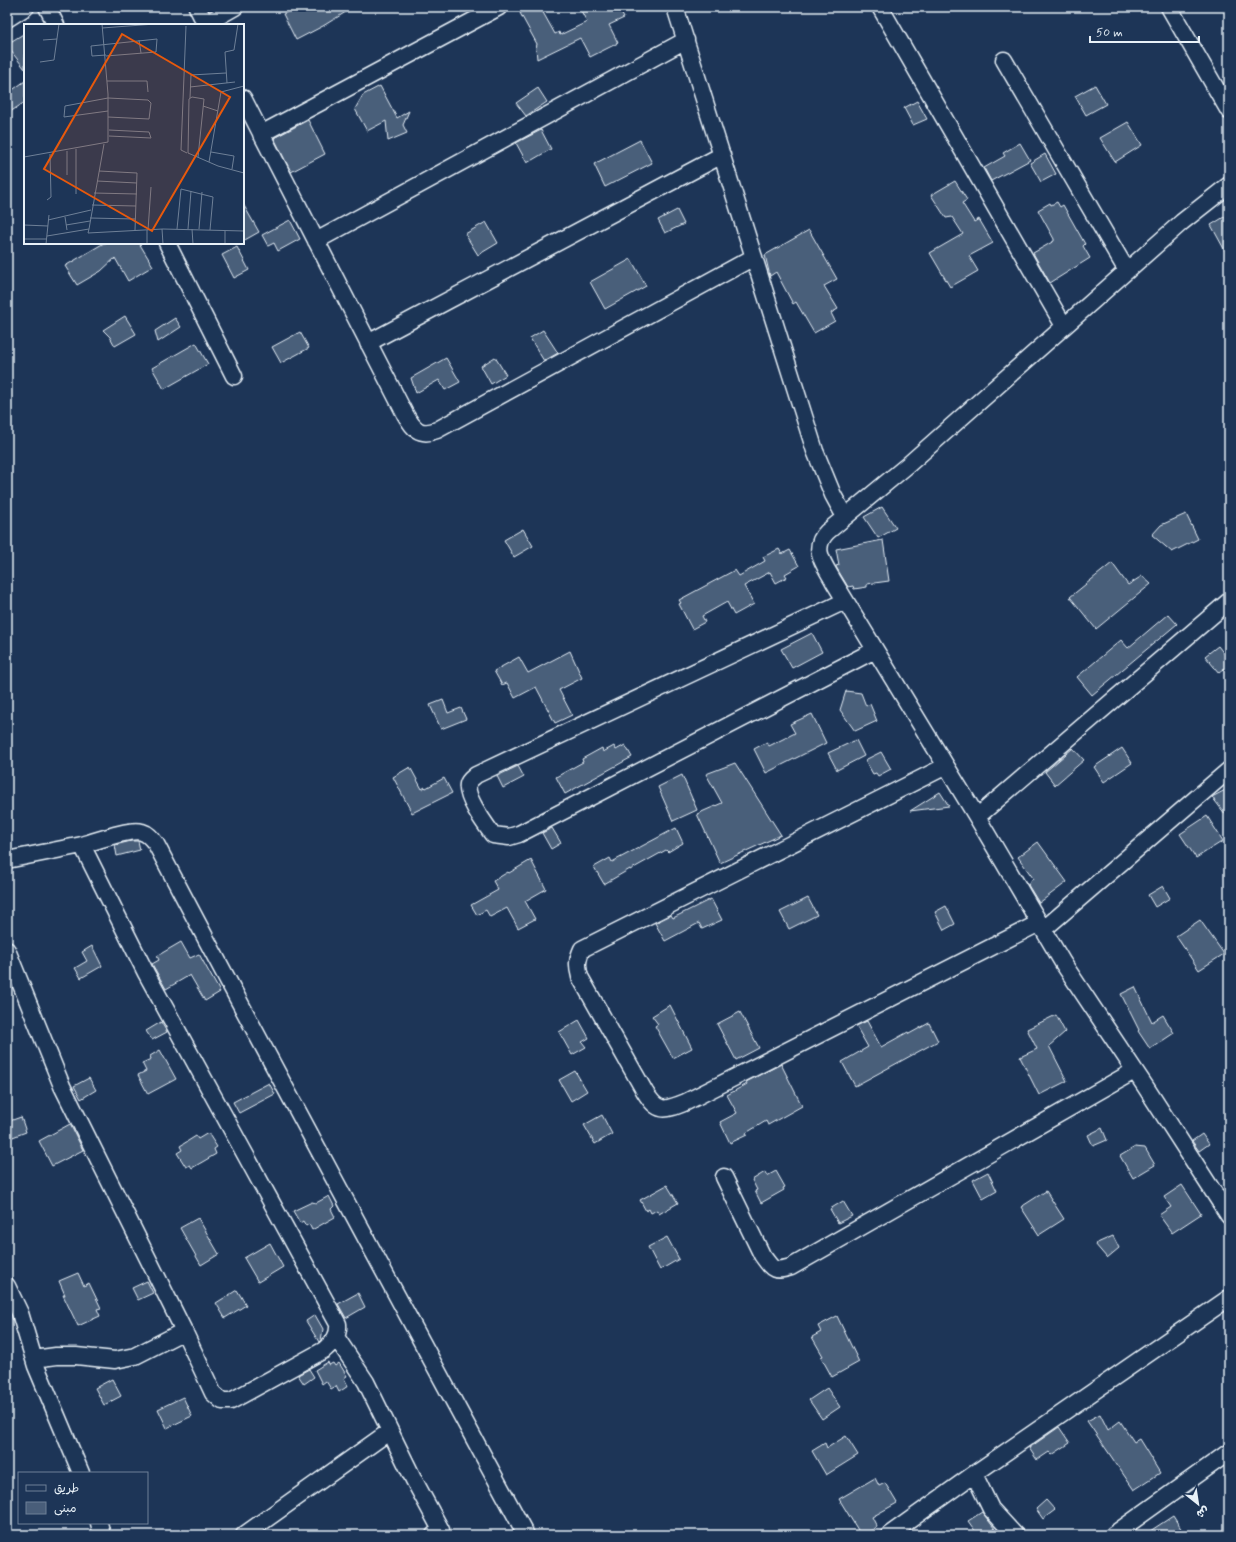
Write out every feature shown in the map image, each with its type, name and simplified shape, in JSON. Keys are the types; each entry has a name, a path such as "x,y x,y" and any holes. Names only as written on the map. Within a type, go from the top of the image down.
{"street":[{"path":"7,19 26,7"},
{"path":"47,7 56,24"},
{"path":"197,7 206,24 235,7"},
{"path":"261,134 499,7"},
{"path":"675,7 815,451 833,495 845,517"},
{"path":"880,7 1064,326"},
{"path":"1169,7 1229,111"},
{"path":"316,241 686,40"},
{"path":"1004,60 1127,270"},
{"path":"244,100 368,343 412,426 418,431 432,432 754,257"},
{"path":"368,343 722,155"},
{"path":"1229,185 1182,222 909,464 822,537 818,546 819,555 846,601 977,817 1063,963 1229,1216"},
{"path":"168,244 234,376"},
{"path":"846,601 476,775 470,780 468,785 468,794 492,835 509,837 519,834 875,650"},
{"path":"977,817 1229,601"},
{"path":"946,766 582,949 578,958 577,966 580,977 645,1092 651,1101 659,1108 670,1109 686,1102 1042,926 1229,770"},
{"path":"7,860 82,845 133,830 142,831 149,835 156,844 279,1078 526,1535"},
{"path":"7,950 62,1086 184,1331 213,1393 222,1401 231,1401 324,1350 334,1341 339,1332 338,1324 146,973 82,845"},
{"path":"724,1177 762,1255 770,1267 778,1270 792,1267 1134,1070"},
{"path":"7,1286 20,1313 34,1359 81,1472"},
{"path":"889,1535 974,1474 1229,1298"},
{"path":"34,1359 56,1356 76,1356 115,1360 135,1356 184,1331"},
{"path":"336,1337 366,1382 441,1530 434,1535"},
{"path":"244,1535 390,1431"},
{"path":"1113,1535 1229,1452"},
{"path":"974,1474 991,1509 1015,1535"},
{"path":"99,1524 102,1535"}],"building":[{"path":"298,7 354,7 296,40 283,14"},
{"path":"531,7 540,7 555,34 559,32 560,35 587,22 579,7 618,7 624,18 609,25 618,43 590,57 580,38 537,59 537,44 520,13"},
{"path":"24,34 24,68 7,46 7,44"},
{"path":"24,82 24,103 7,114 7,94"},
{"path":"1095,85 1106,104 1086,115 1075,96"},
{"path":"380,86 397,118 409,111 403,125 407,133 388,141 386,121 367,131 355,109 363,95"},
{"path":"538,88 547,102 526,116 516,103"},
{"path":"917,101 927,119 913,125 904,108"},
{"path":"308,120 325,154 291,172 274,138"},
{"path":"1128,122 1142,145 1115,162 1100,138"},
{"path":"541,130 551,149 527,163 516,143"},
{"path":"640,140 652,163 605,187 594,164"},
{"path":"1020,143 1030,160 991,181 984,168 1005,156 1003,153"},
{"path":"1045,154 1056,174 1041,182 1030,163"},
{"path":"955,181 967,200 962,203 974,222 979,219 993,243 969,256 978,271 950,287 930,253 963,234 952,217 946,218 931,195"},
{"path":"1057,202 1060,207 1063,205 1085,244 1083,246 1090,258 1050,283 1033,253 1054,241 1038,210 1050,203 1051,205"},
{"path":"244,206 259,232 244,240"},
{"path":"677,210 684,224 665,233 658,220"},
{"path":"1229,214 1229,258 1211,225"},
{"path":"290,220 300,239 278,251 274,243 268,246 262,235"},
{"path":"486,222 498,243 478,255 465,234"},
{"path":"809,230 837,279 824,286 838,309 831,313 835,321 814,333 796,302 793,304 776,272 770,276 765,255"},
{"path":"102,244 140,244 153,266 128,281 115,258 101,271 77,285 65,266"},
{"path":"237,247 249,270 234,278 222,255"},
{"path":"631,259 646,286 605,309 590,282"},
{"path":"125,316 136,334 115,346 110,337 103,330"},
{"path":"175,318 181,327 158,342 155,331"},
{"path":"543,330 558,353 544,361 530,338"},
{"path":"300,332 309,348 281,363 272,347"},
{"path":"196,343 208,364 164,389 152,368"},
{"path":"495,357 506,375 491,384 481,366"},
{"path":"446,358 460,382 445,390 439,380 416,393 411,378"},
{"path":"882,507 896,528 878,538 864,517"},
{"path":"1186,514 1198,539 1172,552 1152,535 1161,525"},
{"path":"523,529 533,546 514,557 504,540"},
{"path":"883,540 889,581 867,584 867,587 854,589 853,586 848,587 836,567 839,565 836,549"},
{"path":"779,549 782,554 790,550 799,566 785,574 787,577 776,583 770,572 744,586 754,604 734,615 727,602 702,616 705,622 692,629 679,604 681,603 679,600 735,570 739,576 765,561 763,557"},
{"path":"1112,563 1128,585 1142,576 1151,584 1096,629 1070,597"},
{"path":"1168,614 1177,624 1092,695 1077,677 1121,640 1128,648"},
{"path":"812,633 822,652 792,668 781,649"},
{"path":"1218,646 1229,660 1229,665 1219,673 1205,656"},
{"path":"570,651 582,678 559,690 572,715 555,723 536,687 515,698 507,683 502,685 494,671 519,657 528,673"},
{"path":"846,691 861,693 866,706 870,704 877,721 855,731 840,710"},
{"path":"443,700 448,713 461,708 466,719 441,729 430,705"},
{"path":"812,714 826,743 766,773 754,749 767,742 769,746 795,733 790,724"},
{"path":"856,740 864,756 837,770 828,753"},
{"path":"625,745 632,757 565,794 556,777 583,762 582,759 602,748 603,752 614,746 616,750"},
{"path":"1073,748 1084,760 1055,785 1045,772"},
{"path":"1122,748 1132,763 1104,782 1094,767"},
{"path":"881,752 891,769 878,776 876,773 873,774 865,760"},
{"path":"735,763 781,835 720,863 697,814 722,803 706,774"},
{"path":"518,766 524,777 503,788 497,776"},
{"path":"410,767 422,789 444,778 452,793 412,813 393,777"},
{"path":"682,775 697,810 673,821 658,787"},
{"path":"1229,788 1229,819 1212,797"},
{"path":"940,792 949,806 910,811"},
{"path":"1207,816 1223,841 1196,858 1180,834"},
{"path":"552,828 561,843 551,849 542,833"},
{"path":"676,828 683,843 668,852 666,850 604,884 594,867 610,858 612,862"},
{"path":"138,841 140,850 117,856 115,845"},
{"path":"1038,842 1067,882 1039,903 1028,885 1033,878 1018,857"},
{"path":"531,860 546,889 525,901 535,919 518,928 507,908 490,917 486,910 477,915 471,905 498,890 493,881"},
{"path":"1163,886 1170,898 1155,907 1148,895"},
{"path":"808,898 817,915 789,929 780,912"},
{"path":"711,899 722,920 702,929 699,923 665,941 655,923 671,915 673,918"},
{"path":"946,906 955,924 944,930 935,912"},
{"path":"1200,920 1224,954 1199,970 1176,936"},
{"path":"181,942 190,958 199,954 220,992 205,1001 190,975 166,989 152,964 159,960 157,956"},
{"path":"92,946 102,966 81,978 75,968 87,961 82,952"},
{"path":"1135,987 1152,1022 1163,1015 1174,1033 1150,1049 1138,1031 1139,1030 1121,994"},
{"path":"670,1005 692,1048 673,1058 655,1026 658,1024 652,1016"},
{"path":"740,1012 759,1048 736,1060 717,1024"},
{"path":"1056,1015 1065,1032 1049,1046 1067,1081 1039,1095 1020,1057 1037,1049 1027,1029"},
{"path":"579,1020 589,1038 582,1042 586,1047 572,1055 559,1032"},
{"path":"867,1021 881,1047 908,1032 909,1034 929,1023 938,1041 855,1086 842,1062 868,1047 856,1026"},
{"path":"161,1022 167,1032 152,1040 146,1031"},
{"path":"160,1050 176,1079 148,1094 138,1075 146,1071 142,1063 151,1059 150,1056"},
{"path":"781,1064 802,1106 768,1125 766,1121 746,1133 747,1135 730,1143 720,1122 737,1113 727,1095 747,1084 746,1082"},
{"path":"575,1071 587,1091 571,1101 559,1080"},
{"path":"89,1078 96,1090 81,1099 74,1086"},
{"path":"269,1083 275,1094 239,1113 233,1102"},
{"path":"602,1115 612,1134 595,1144 584,1125"},
{"path":"21,1117 26,1132 10,1138 7,1122"},
{"path":"70,1124 83,1150 52,1166 39,1141"},
{"path":"1102,1128 1107,1140 1093,1146 1088,1135"},
{"path":"208,1133 217,1147 214,1149 216,1154 192,1168 190,1165 186,1167 177,1153 182,1150 180,1146 196,1136 198,1139"},
{"path":"1202,1134 1209,1144 1199,1151 1192,1141"},
{"path":"1135,1147 1145,1148 1155,1165 1133,1178 1120,1156"},
{"path":"776,1171 785,1187 783,1188 784,1190 761,1203 755,1191 757,1190 752,1180 765,1172 767,1176"},
{"path":"988,1172 997,1191 983,1199 973,1180"},
{"path":"667,1185 678,1203 659,1214 657,1210 651,1213 649,1209 646,1211 640,1200"},
{"path":"1182,1185 1201,1214 1172,1233 1159,1215 1171,1207 1164,1197"},
{"path":"1046,1191 1064,1219 1039,1235 1021,1207"},
{"path":"329,1196 334,1206 331,1209 335,1217 312,1230 309,1224 306,1226 303,1221 300,1223 293,1211 312,1202 316,1203"},
{"path":"843,1201 852,1216 838,1223 830,1209"},
{"path":"198,1218 219,1254 201,1265 180,1228"},
{"path":"1113,1236 1119,1248 1107,1258 1095,1244"},
{"path":"667,1237 679,1259 660,1270 648,1247"},
{"path":"270,1243 283,1267 258,1282 244,1258"},
{"path":"78,1273 84,1286 89,1283 101,1308 97,1309 100,1316 78,1326 63,1295 65,1295 59,1281"},
{"path":"147,1281 153,1293 138,1300 132,1288"},
{"path":"237,1290 246,1305 225,1318 216,1303"},
{"path":"358,1293 365,1307 346,1318 338,1304"},
{"path":"315,1315 323,1329 321,1340 319,1342 306,1321"},
{"path":"837,1316 859,1362 832,1377 821,1357 823,1356 812,1337 821,1332 818,1326"},
{"path":"328,1362 329,1365 333,1363 335,1366 339,1363 347,1376 344,1378 348,1386 339,1392 336,1386 331,1389 326,1381 322,1384 315,1370"},
{"path":"309,1369 314,1377 304,1384 298,1375"},
{"path":"112,1379 121,1396 104,1405 95,1388"},
{"path":"827,1388 840,1407 822,1419 809,1400"},
{"path":"183,1397 192,1416 167,1428 158,1409"},
{"path":"1100,1414 1108,1430 1120,1421 1134,1442 1139,1439 1160,1473 1134,1490 1087,1421"},
{"path":"1059,1427 1070,1443 1052,1455 1049,1452 1037,1460 1029,1448"},
{"path":"846,1436 858,1455 826,1475 812,1451 825,1443 827,1448"},
{"path":"875,1478 879,1486 885,1483 897,1503 872,1517 877,1527 861,1535 839,1499"},
{"path":"1046,1500 1055,1510 1043,1519 1036,1509"},
{"path":"982,1512 995,1529 987,1535 978,1535 968,1521"},
{"path":"1173,1516 1185,1535 1144,1535"}]}
